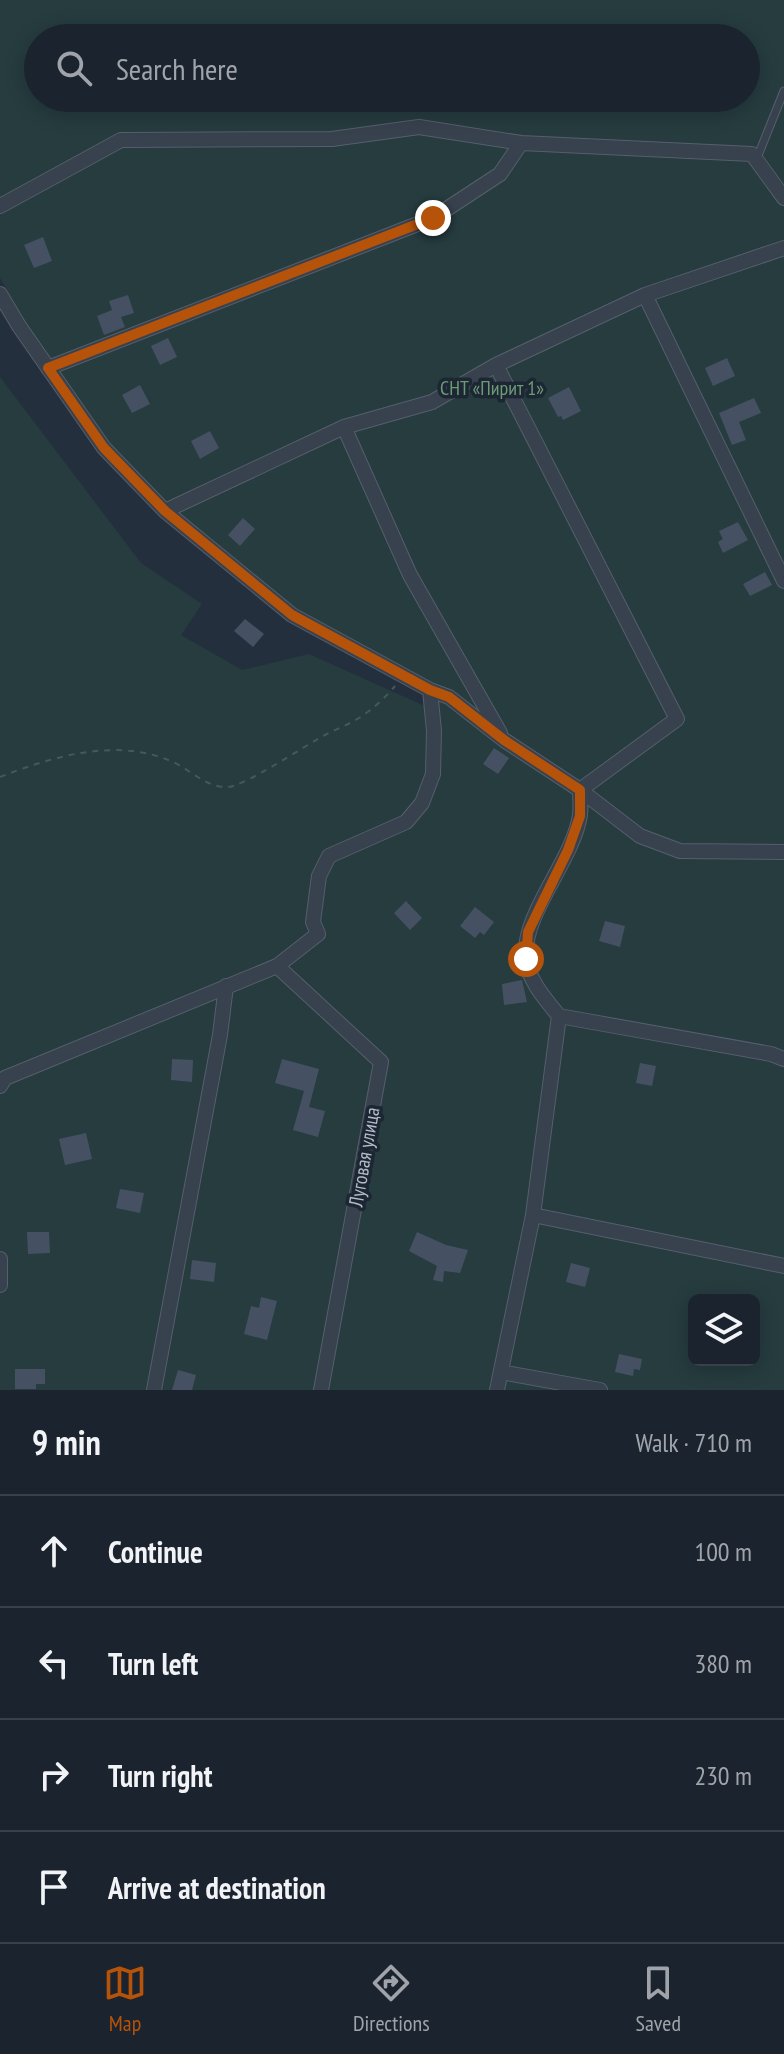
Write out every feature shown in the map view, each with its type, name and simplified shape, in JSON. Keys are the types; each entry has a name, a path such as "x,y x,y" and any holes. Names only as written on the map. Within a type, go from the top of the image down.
{"street":[{"path":"0,206 121,140 332,139 419,127 521,143 752,154 784,198"},
{"path":"48,368 433,218 500,174 521,143"},
{"path":"165,511 344,427 432,402 496,365 645,295 784,248"},
{"path":"0,294 104,448 165,511 292,615 430,690 449,697 504,740 580,790 640,836 680,851 784,852"},
{"path":"645,295 784,581"},
{"path":"496,365 677,719 580,790"},
{"path":"344,427 410,575 504,740"},
{"path":"0,1086 5,1078 277,966 318,934 313,922 319,876 329,856 406,822 422,803 433,774 434,731 430,690"},
{"path":"580,790 580,816 572,839 528,932 526,959 537,989 559,1016 771,1054 784,1059"},
{"name":"Луговая улица","path":"277,966 381,1062 321,1390"},
{"path":"154,1390 220,1035 226,986"},
{"path":"497,1390 533,1215 559,1016"},
{"path":"533,1215 784,1266"},
{"path":"0,1259 1,1279"},
{"path":"501,1372 600,1390"}],"lane":[{"path":"757,158 784,91"}],"path":[{"path":"0,777 45,761 98,750 136,753 170,761 211,786 242,784 262,770 358,719 394,687 402,674"}],"green space":[{"name":"СНТ «Пирит 1»","path":"0,0 784,0 784,1390 0,1390 0,377 141,563 202,604 181,635 242,670 309,654 427,707 431,688 317,624 179,521 104,442 44,354 0,278"}],"building":[{"path":"43,237 52,261 34,268 24,245"},
{"path":"128,295 134,313 121,317 125,327 104,335 97,316 112,310 109,301"},
{"path":"168,338 177,357 160,365 151,346"},
{"path":"727,358 735,376 713,386 705,368"},
{"path":"140,385 150,404 132,413 122,395"},
{"path":"569,387 581,411 563,420 561,416 558,417 548,398"},
{"path":"754,398 761,413 739,422 746,440 732,445 719,413"},
{"path":"210,431 219,448 200,459 191,441"},
{"path":"243,518 255,529 240,546 228,535"},
{"path":"738,522 748,540 723,553 718,542 723,539 719,531"},
{"path":"765,572 772,585 750,596 743,584"},
{"path":"245,619 264,634 253,647 234,631"},
{"path":"494,748 509,758 498,774 483,764"},
{"path":"406,901 422,918 410,930 394,913"},
{"path":"475,907 494,922 484,935 480,932 475,938 460,926"},
{"path":"605,921 625,926 620,947 599,941"},
{"path":"522,980 527,1002 504,1005 502,984"},
{"path":"172,1059 193,1060 192,1082 171,1080"},
{"path":"282,1059 319,1069 309,1107 325,1111 318,1137 293,1130 304,1091 275,1083"},
{"path":"640,1063 656,1066 652,1086 636,1083"},
{"path":"86,1133 92,1159 65,1165 59,1139"},
{"path":"120,1189 144,1193 140,1213 116,1208"},
{"path":"27,1232 49,1232 50,1253 28,1254"},
{"path":"417,1232 446,1245 468,1250 460,1273 444,1271 443,1282 433,1280 437,1266 409,1251"},
{"path":"192,1260 216,1263 214,1282 190,1279"},
{"path":"571,1263 590,1268 585,1287 566,1282"},
{"path":"261,1297 277,1301 267,1340 244,1334 251,1306 259,1308"},
{"path":"619,1354 642,1359 640,1370 634,1369 633,1376 615,1372"},
{"path":"15,1369 45,1369 45,1384 36,1384 36,1389 15,1389"},
{"path":"178,1370 196,1375 192,1390 172,1390"}],"route":[{"path":"433,218 48,368 104,448 165,511 292,615 430,690 449,697 504,740 580,790 580,816 568,850 528,932 526,959"}]}
